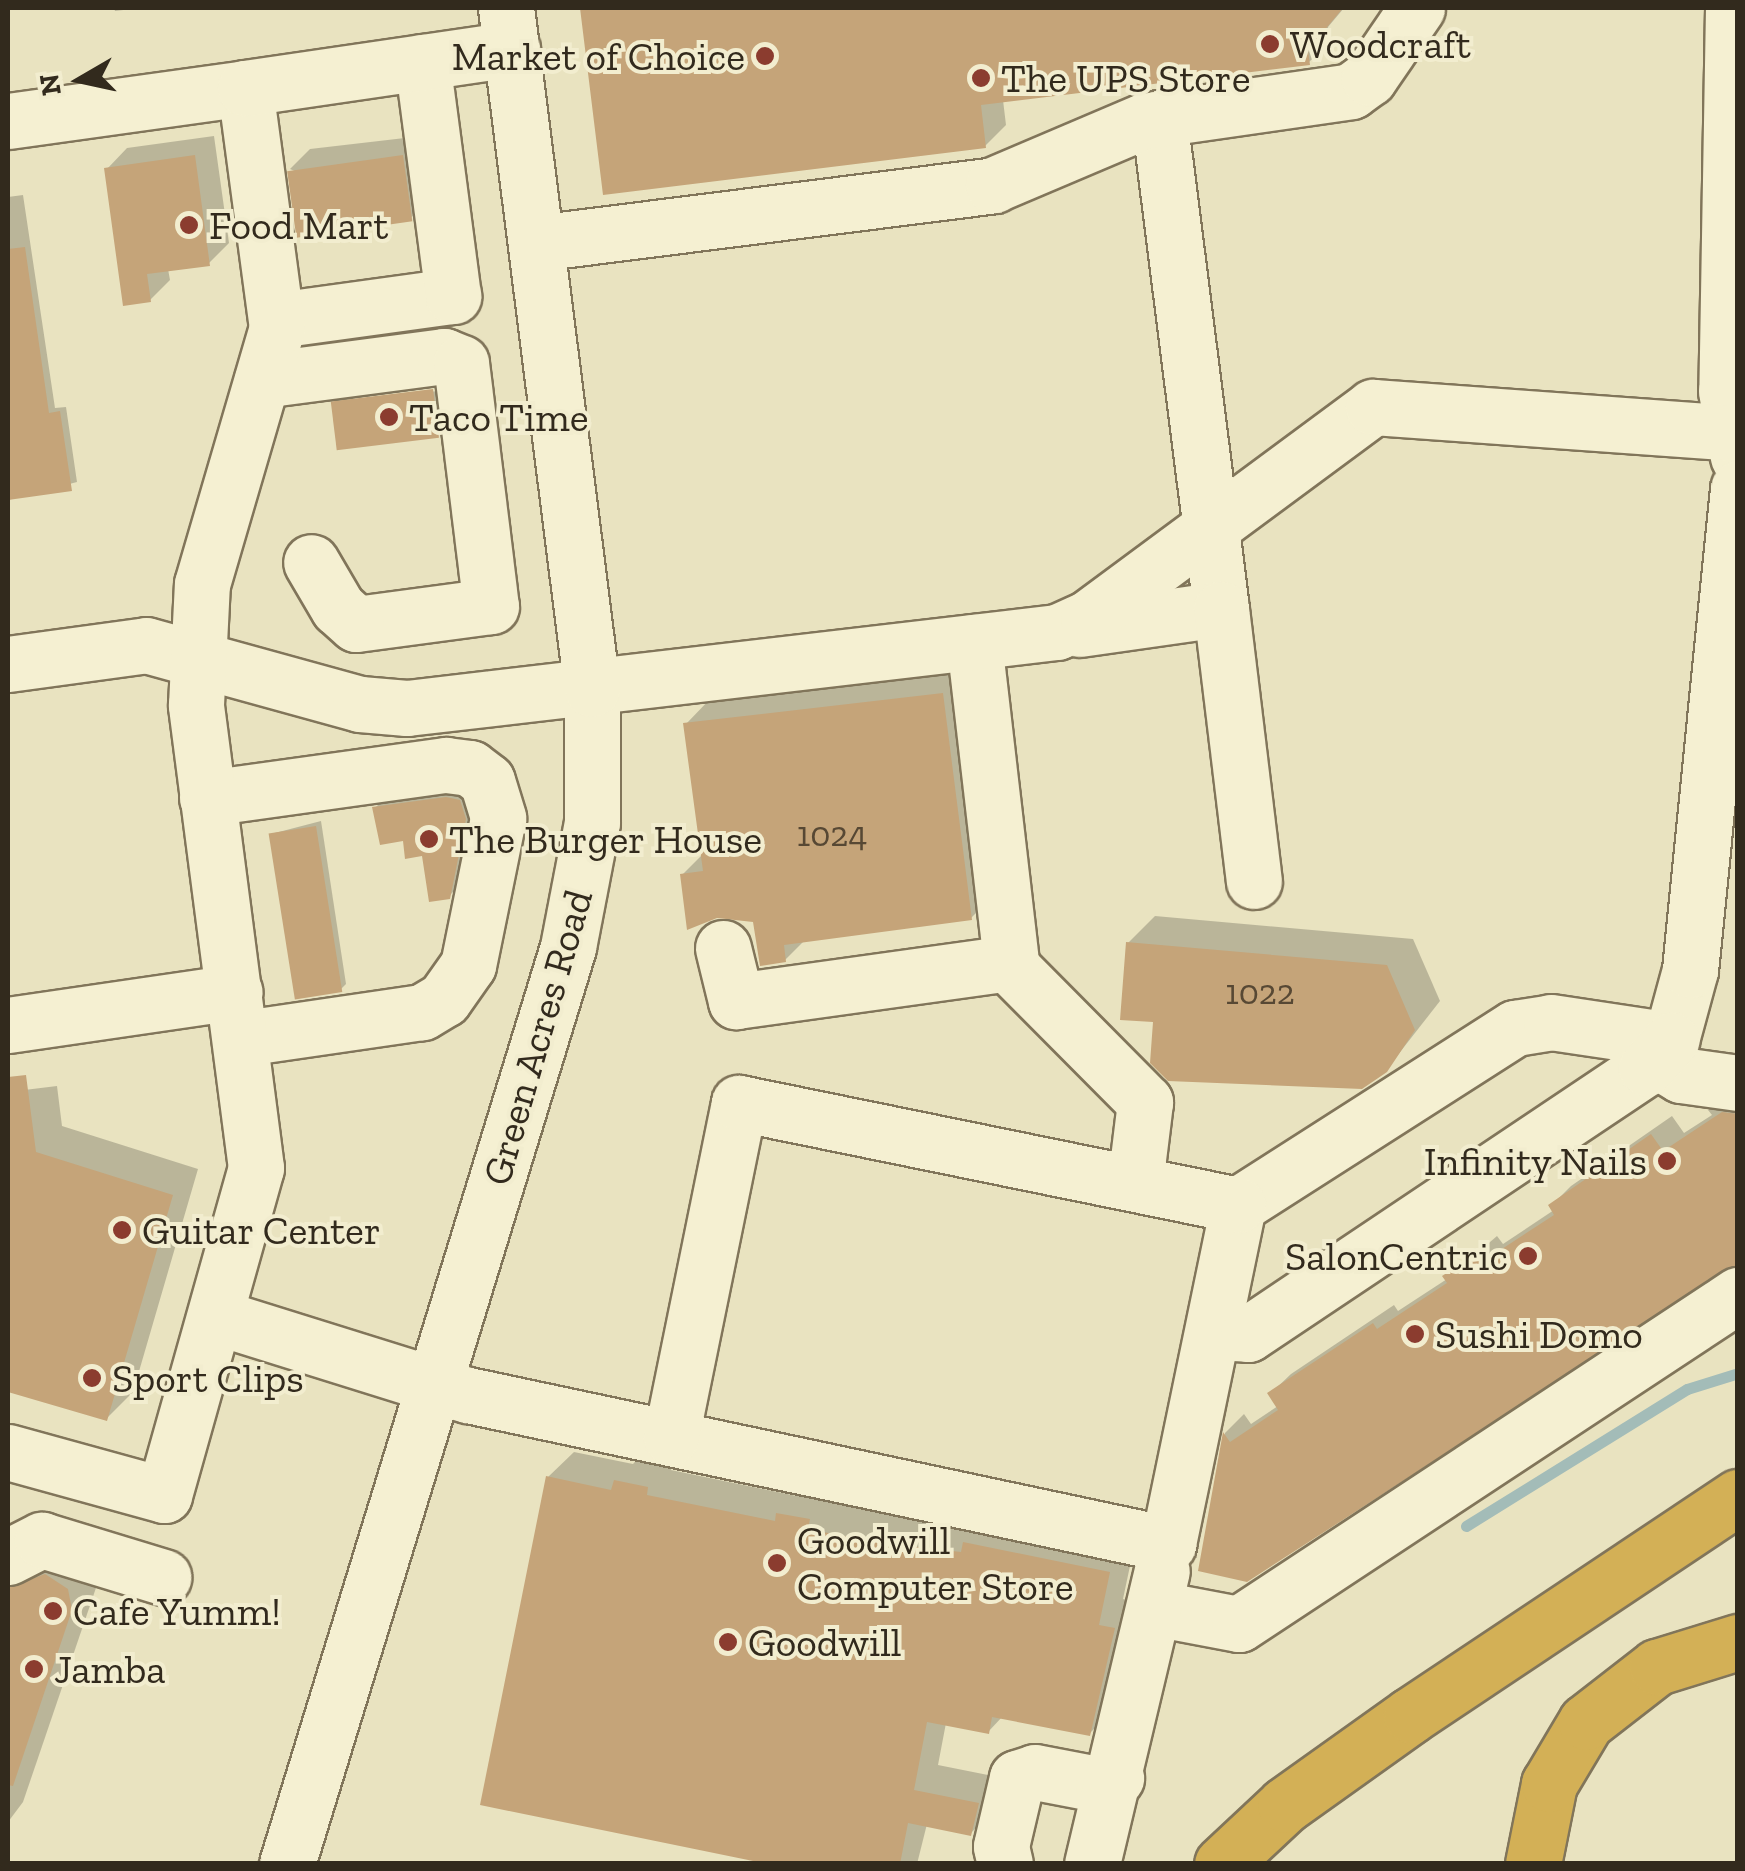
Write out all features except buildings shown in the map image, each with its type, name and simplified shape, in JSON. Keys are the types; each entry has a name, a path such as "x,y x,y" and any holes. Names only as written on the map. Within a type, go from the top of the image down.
{"highway":[{"path":"1222,1864 1285,1805 1411,1715 1738,1497"},
{"path":"1533,1864 1549,1784 1586,1722 1658,1667 1738,1642"}],"street":[{"path":"537,243 994,185 1159,118 1351,92 1369,78 1417,8"},
{"path":"1057,632 1088,618 1362,412 1385,404 1736,441 1726,391 1734,171 1733,8"},
{"path":"8,121 422,62 509,28"},
{"name":"Green Acres Road","path":"287,1864 582,890 597,782 592,689 509,28"},
{"path":"277,320 453,296 422,62"},
{"path":"8,1452 164,1495 217,1317 258,1153 197,724 202,584 277,320 245,88"},
{"path":"1159,118 1254,881"},
{"path":"262,380 450,356 461,363 491,606 356,624 338,608 311,562"},
{"path":"1214,1332 1248,1334 1664,1050 1690,970 1736,518"},
{"path":"8,664 146,645 384,707 592,689 1221,609"},
{"path":"974,642 1011,964 1019,980 1145,1102 1136,1183"},
{"path":"8,1025 422,1012 444,999 468,965 498,818 487,781 458,766 207,798"},
{"path":"724,948 736,1001 1011,964"},
{"path":"670,1437 739,1102 1238,1205 1516,1028 1551,1022 1664,1050 1681,1075 1738,1084"},
{"path":"1092,1864 1116,1778 1154,1608 1238,1205"},
{"path":"1154,1608 1239,1624 1738,1295"},
{"path":"217,1317 433,1386 1168,1544"},
{"path":"8,1557 42,1540 163,1578"},
{"path":"1005,1864 1001,1846 1017,1778 1035,1772 1103,1785 1116,1778"}],"waterway":[{"path":"1466,1526 1687,1389 1738,1373"}],"place":[{"name":"Woodcraft","path":"1270,44"},
{"name":"Market of Choice","path":"765,56"},
{"name":"The UPS Store","path":"981,78"},
{"name":"Food Mart","path":"189,225"},
{"name":"Taco Time","path":"389,417"},
{"name":"The Burger House","path":"429,839"},
{"name":"Infinity Nails","path":"1667,1161"},
{"name":"Guitar Center","path":"122,1230"},
{"name":"SalonCentric","path":"1528,1256"},
{"name":"Sushi Domo","path":"1415,1334"},
{"name":"Sport Clips","path":"92,1378"},
{"name":"Goodwill Computer Store","path":"777,1563"},
{"name":"Cafe Yumm!","path":"53,1611"},
{"name":"Goodwill","path":"728,1642"},
{"name":"Jamba","path":"34,1669"}]}
